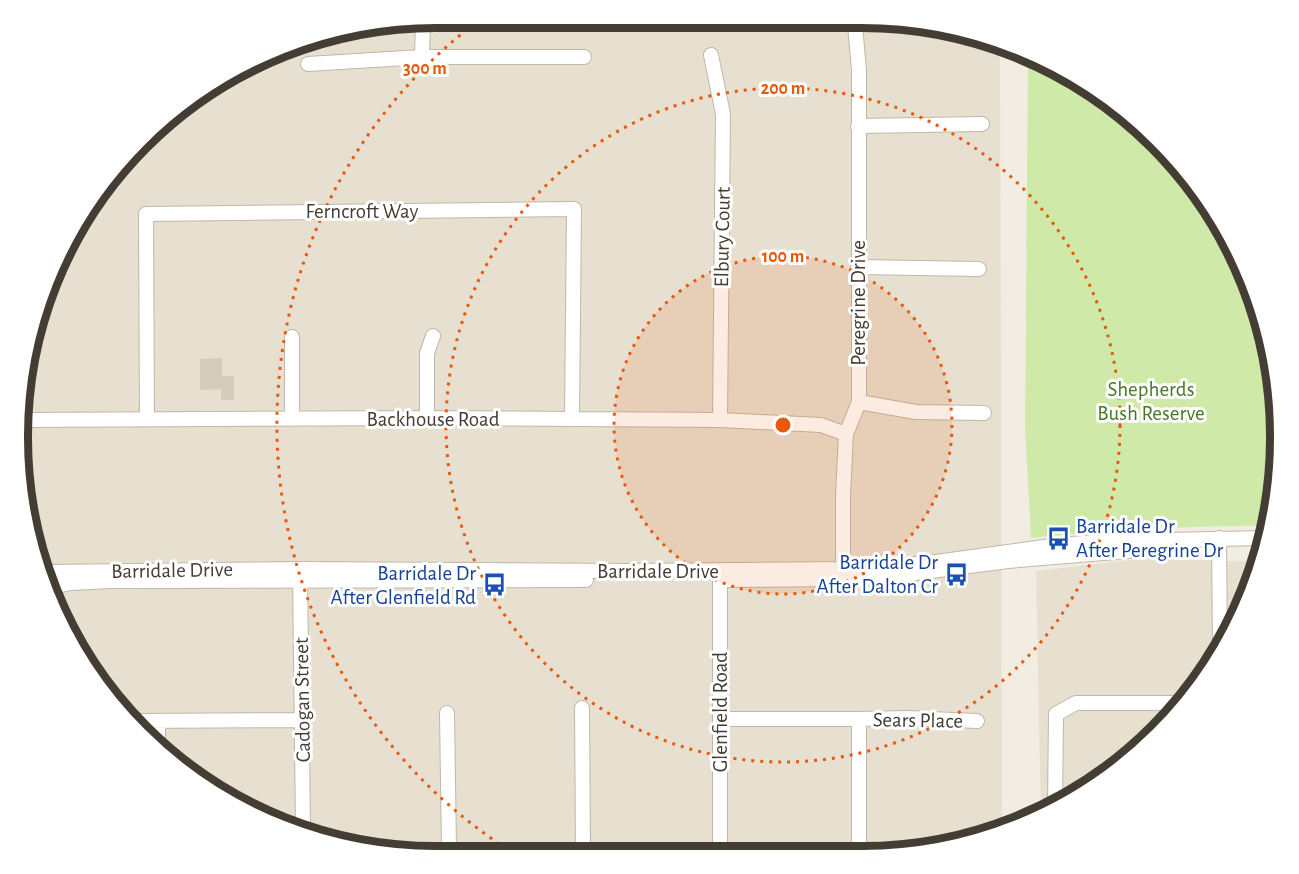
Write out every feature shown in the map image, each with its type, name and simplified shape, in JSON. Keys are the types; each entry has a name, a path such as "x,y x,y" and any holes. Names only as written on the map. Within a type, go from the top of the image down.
{"street":[{"name":"Peregrine Drive","path":"843,574 846,434 859,402 859,70 855,28"},
{"path":"422,57 423,29"},
{"name":"Elbury Court","path":"711,55 723,114 720,420"},
{"path":"308,64 422,57 584,57"},
{"path":"858,126 982,124"},
{"name":"Ferncroft Way","path":"147,419 146,214 562,209 574,209 572,418"},
{"path":"858,267 979,269"},
{"path":"427,418 427,353 433,336"},
{"path":"292,337 292,419"},
{"path":"859,402 916,412 984,413"},
{"name":"Backhouse Road","path":"29,420 572,418 720,420 821,425 846,434"},
{"name":"Barridale Drive","path":"52,572 300,575 843,574 945,571 1008,561 1258,539"},
{"path":"1219,542 1220,634"},
{"name":"Barridale Drive","path":"1219,542 1256,545"},
{"name":"Barridale Drive","path":"57,586 105,581 300,575"},
{"name":"Cadogan Street","path":"300,575 303,823"},
{"name":"Glenfield Road","path":"720,575 720,846"},
{"path":"1055,797 1056,714 1076,703 1172,703"},
{"path":"582,708 583,846"},
{"path":"447,713 449,846"},
{"name":"Sears Place","path":"720,719 907,718 977,721"},
{"path":"859,719 859,846"},
{"path":"144,721 302,720"},
{"path":"158,721 158,735"}],"shaded area":[{"path":"410,29 889,29 942,36 1000,53 1002,820 942,838 862,846 437,846 357,838 331,832 281,814 210,777 148,726 97,664 60,593 42,543 36,517 28,437 36,357 42,331 60,281 97,210 148,148 210,97 256,71 306,50 357,36"},
{"path":"1147,558 1251,562 1216,641 1202,664 1169,706 1151,726 1111,761 1089,777 1041,804 1036,571"}],"green space":[{"name":"Shepherds Bush Reserve","path":"1028,64 1089,97 1151,148 1202,210 1228,256 1257,331 1267,384 1270,410 1270,464 1261,525 1119,529 1031,538 1025,427"}],"building":[{"path":"222,358 222,376 234,376 234,400 221,400 221,389 200,390 200,359"}],"place":[{"name":"Barridale Dr After Peregrine Dr","path":"1058,538"},
{"name":"Barridale Dr After Dalton Cr","path":"956,574"},
{"name":"Barridale Dr After Glenfield Rd","path":"494,585"}]}
